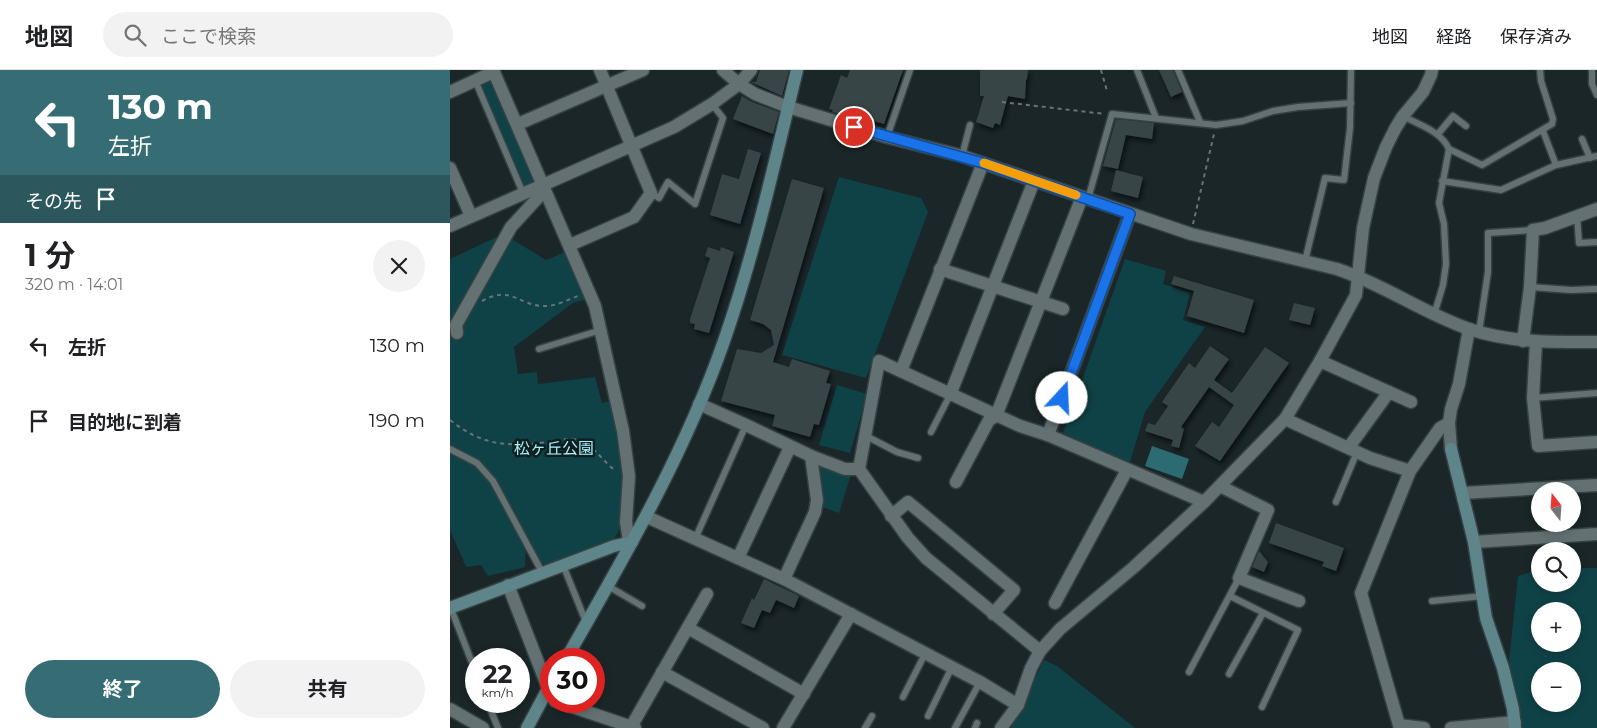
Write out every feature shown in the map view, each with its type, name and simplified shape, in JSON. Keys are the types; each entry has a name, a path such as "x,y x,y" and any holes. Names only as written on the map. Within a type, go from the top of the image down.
{"street":[{"path":"450,92 494,70 590,292 601,330 623,431 628,480 626,522 628,535 632,542"},
{"path":"570,246 634,217 651,193 600,70"},
{"path":"518,124 643,70"},
{"path":"723,70 739,84 755,94 788,107 887,137 962,156 1191,234 1359,276 1434,315 1474,330 1530,342 1597,342 1597,354"},
{"path":"450,226 523,193 544,187 674,128 739,84 751,70"},
{"path":"572,648 647,517 669,474 724,342 746,274 797,70"},
{"path":"1001,728 1018,706 1040,651 1060,629 1113,586 1204,502 1285,419 1320,361 1356,295 1363,228 1374,178 1386,147 1403,116 1423,92 1432,70"},
{"path":"901,371 983,163"},
{"path":"450,168 471,216"},
{"path":"950,394 1034,181"},
{"path":"457,332 456,325 511,227 544,187"},
{"path":"956,482 989,420 996,416 1085,198"},
{"path":"1597,209 1544,228 1533,230 1530,287 1530,342 1538,446 1597,442"},
{"path":"1048,434 1130,214"},
{"path":"940,269 1063,309"},
{"path":"1451,728 1515,725 1502,668 1486,618 1474,542 1451,449 1449,423 1451,409 1474,330"},
{"path":"1040,651 926,558 891,516 859,469 879,361 996,416 1020,426 1048,434 1126,470 1204,502"},
{"path":"1320,361 1411,402"},
{"path":"1353,449 1389,392"},
{"path":"699,404 746,424 811,456 845,469 859,469"},
{"path":"1285,419 1353,449 1410,471"},
{"path":"1424,728 1399,725 1361,593 1410,471 1440,428 1449,423"},
{"path":"738,558 790,447"},
{"path":"784,579 815,512 817,500 811,456"},
{"path":"1055,603 1126,470"},
{"path":"1463,493 1597,485"},
{"path":"1220,486 1268,510 1240,578 1299,601"},
{"path":"891,516 908,502 1014,590 993,614"},
{"path":"647,517 784,579 980,682 1018,706"},
{"path":"1474,542 1597,534"},
{"path":"450,607 614,546 632,542"},
{"path":"508,585 540,668"},
{"path":"586,713 607,724 633,727 706,594"},
{"path":"783,728 851,614"},
{"path":"688,628 804,694"},
{"path":"662,672 763,728"},
{"path":"450,709 482,728"},
{"path":"527,728 540,709"}],"lane":[{"path":"887,137 910,70"},
{"path":"1137,70 1156,118"},
{"path":"1178,70 1200,122"},
{"path":"1305,261 1325,178 1344,180 1350,128 1351,70"},
{"path":"1403,116 1438,134 1449,149 1482,165 1552,124 1553,119 1541,81 1540,70"},
{"path":"1592,70 1592,84 1597,95"},
{"path":"475,80 523,193"},
{"path":"651,193 659,198 668,182 695,204 723,118 712,104"},
{"path":"1085,198 1112,114 1216,125 1243,121 1273,111 1298,107 1351,104"},
{"path":"1438,134 1453,116 1466,126"},
{"path":"962,156 970,125"},
{"path":"1543,131 1556,165"},
{"path":"1442,180 1501,190 1556,165 1594,157 1582,139"},
{"path":"1434,315 1443,285 1446,264 1444,224 1440,203 1442,180 1449,149"},
{"path":"1578,216 1579,243 1597,242"},
{"path":"1474,330 1488,272 1488,233 1533,230"},
{"path":"1530,287 1571,290 1597,289"},
{"path":"539,349 601,330"},
{"path":"1533,398 1597,393"},
{"path":"931,432 950,394"},
{"path":"695,539 746,424"},
{"path":"866,436 897,452 918,458"},
{"path":"450,449 477,464 493,481 542,572"},
{"path":"1336,502 1353,449"},
{"path":"563,565 586,623"},
{"path":"1189,672 1240,578"},
{"path":"608,586 642,606"},
{"path":"1230,596 1298,630 1262,706"},
{"path":"1432,601 1483,596"},
{"path":"450,607 466,648"},
{"path":"1229,674 1263,613"},
{"path":"903,697 925,654"},
{"path":"928,716 952,667"},
{"path":"955,728 980,682"},
{"path":"492,713 498,728"},
{"path":"865,728 872,716"}],"path":[{"path":"1101,70 1107,91"},
{"path":"1002,102 1112,114"},
{"path":"1191,234 1216,125"},
{"path":"482,301 493,295 511,296 538,306 546,306 590,292"},
{"path":"450,420 465,431 482,439 505,445 576,439 592,448 608,465 628,480"}],"green space":[{"path":"490,80 493,81 534,180 533,183 523,186 480,84"},
{"path":"839,177 921,198 928,212 866,378 782,355"},
{"name":"松ヶ丘公園","path":"501,235 510,238 546,260 568,251 588,299 573,303 514,347 518,374 537,372 538,384 595,377 602,403 612,401 621,452 624,494 620,529 613,539 547,565 540,563 526,539 525,567 488,576 481,565 466,567 450,530 450,259"},
{"path":"1125,259 1166,271 1163,284 1190,293 1183,320 1205,327 1145,412 1129,465 1063,434"},
{"path":"837,385 867,394 850,453 819,445"},
{"path":"818,464 851,474 839,513 822,507"},
{"path":"1581,568 1597,568 1597,728 1513,728 1509,661 1518,576 1531,572 1531,592 1581,592"},
{"path":"1044,660 1057,666 1135,728 1011,728"}],"shaded area":[{"path":"1152,446 1189,459 1182,479 1145,466"}],"building":[{"path":"760,70 789,70 782,96 751,82 756,82"},
{"path":"850,70 903,70 884,124 850,114 849,117 832,112 833,110 829,109 841,75 847,78"},
{"path":"980,70 1028,70 1025,99 1008,96 1000,125 995,123 993,128 976,122 984,96 980,96"},
{"path":"1159,70 1173,70 1182,92 1171,97"},
{"path":"742,96 752,102 779,112 773,134 733,119"},
{"path":"1116,119 1154,123 1152,139 1126,135 1118,169 1103,166"},
{"path":"748,149 761,153 740,224 710,215 722,174 739,179"},
{"path":"1116,170 1143,177 1138,198 1111,191"},
{"path":"792,179 824,188 773,362 789,367 792,359 830,371 826,383 831,384 819,425 814,424 810,437 772,426 775,415 721,401 737,349 761,353 774,345 771,330 763,324 750,320"},
{"path":"708,247 720,251 721,247 734,252 709,333 694,329 695,324 690,323 710,258 705,256"},
{"path":"1174,276 1254,300 1244,333 1187,316 1194,291 1171,284"},
{"path":"1294,303 1315,308 1310,325 1289,320"},
{"path":"1210,346 1229,359 1214,380 1232,393 1265,347 1289,363 1220,461 1195,446 1212,422 1219,427 1234,405 1209,387 1181,427 1184,429 1179,448 1171,446 1173,440 1145,431 1148,423 1155,425 1168,406 1162,402 1189,363 1195,368"},
{"path":"1276,523 1344,548 1336,571 1322,566 1324,562 1269,543"},
{"path":"1259,551 1268,562 1264,572 1252,567"},
{"path":"764,579 799,596 794,608 776,600 770,613 762,610 754,628 741,623 752,598 754,600"}],"slow traffic":[{"path":"984,163 1076,195"}],"route":[{"path":"854,127 962,156 1130,214 1062,398"}]}
